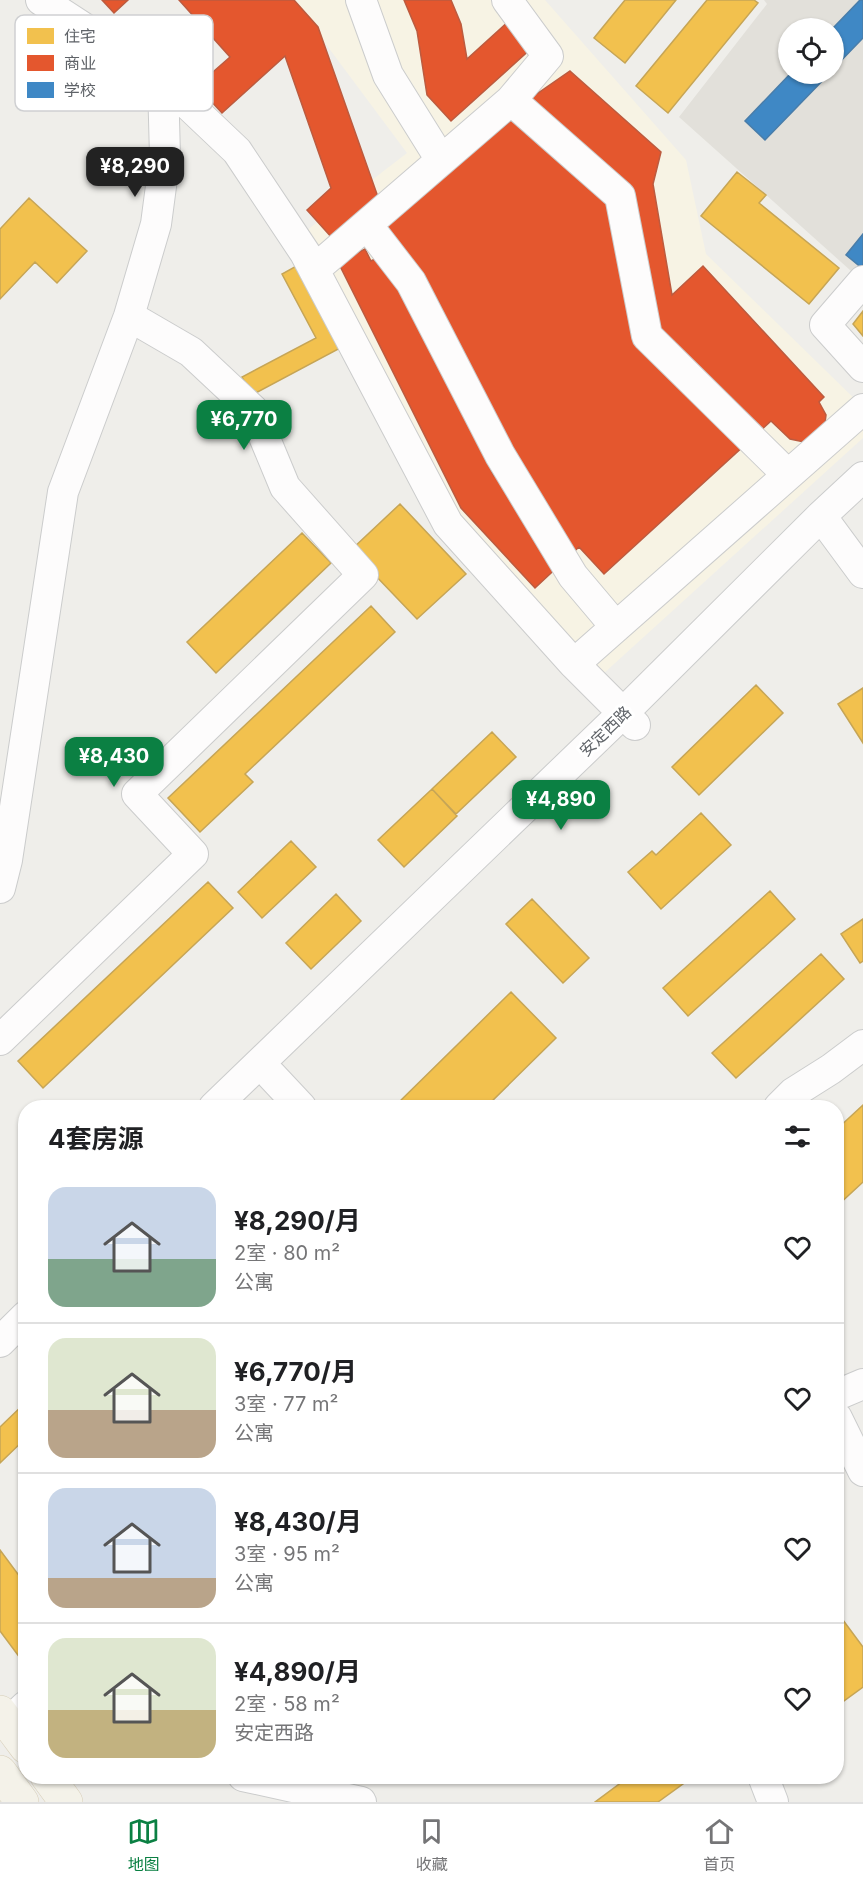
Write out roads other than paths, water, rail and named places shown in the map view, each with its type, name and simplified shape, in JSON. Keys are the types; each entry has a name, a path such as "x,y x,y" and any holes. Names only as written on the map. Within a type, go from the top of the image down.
{"main road":[{"path":"0,1772 22,1802"},
{"path":"53,1784 66,1802"}],"street":[{"path":"41,0 64,15"},
{"path":"361,0 388,75 441,160"},
{"path":"314,270 511,100 548,56 507,0"},
{"path":"511,100 620,196 647,336 788,475"},
{"path":"0,888 7,860 63,492 129,316 156,225 165,156 164,111"},
{"path":"193,111 237,151 305,253 448,524 574,664 629,719"},
{"path":"367,225 411,282 500,455 573,576 616,627"},
{"path":"863,280 825,325 863,367"},
{"path":"0,1040 193,854 137,794 363,575 285,488 253,410 191,352 129,316"},
{"path":"574,664 863,410"},
{"name":"安定西路","path":"246,1100 839,513 863,477"},
{"path":"839,513 863,540"},
{"path":"839,513 863,573"},
{"name":"安定西路","path":"221,1100 629,719"},
{"path":"786,1100 863,1045"},
{"path":"272,1076 294,1100"},
{"path":"0,1318 18,1301"},
{"path":"0,1342 18,1324"},
{"path":"844,1392 863,1384"},
{"path":"844,1432 863,1471"},
{"path":"279,1784 361,1802 358,1784"},
{"path":"766,1784 773,1802"}]}
